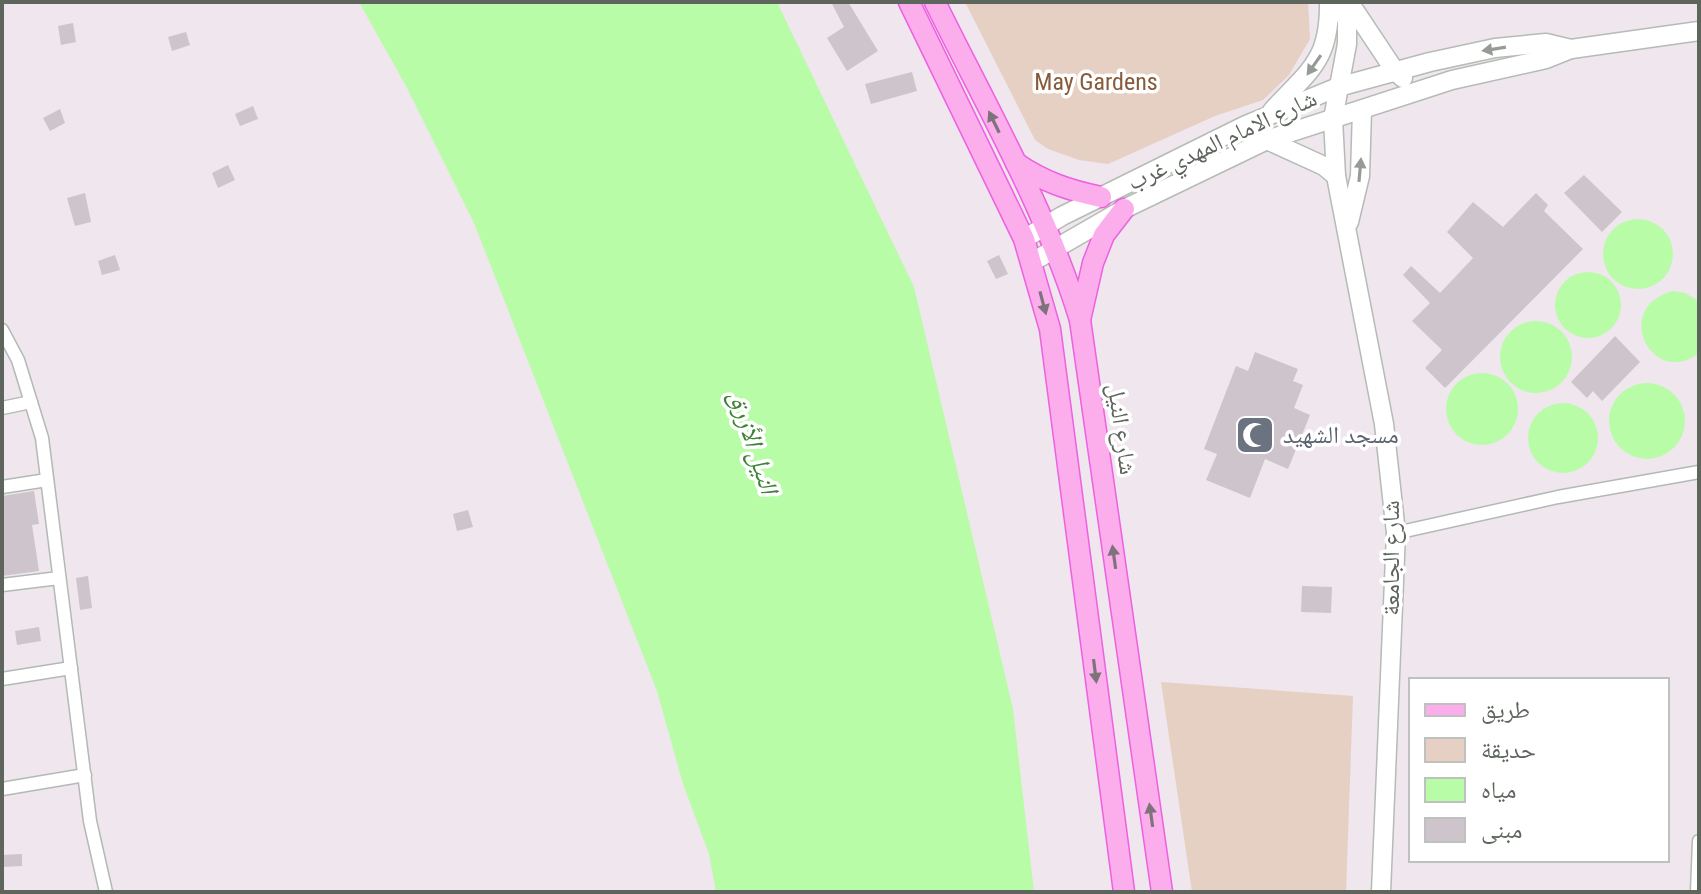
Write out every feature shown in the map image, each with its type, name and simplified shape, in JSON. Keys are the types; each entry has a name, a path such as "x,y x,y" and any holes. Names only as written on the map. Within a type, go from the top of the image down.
{"main road":[{"path":"909,2 1024,239 1050,329 1124,892"},
{"name":"شارع النيل","path":"935,2 1045,226 1080,320 1162,892"},
{"path":"1269,114 1303,80 1324,49 1329,2"},
{"name":"شارع الجامعة","path":"1341,2 1347,22 1347,44 1333,119 1336,176 1384,424 1396,533 1381,892"},
{"path":"1349,2 1395,71 1421,89"},
{"name":"شارع الامام المهدي غرب","path":"1032,262 1124,209 1267,140 1421,89 1546,59 1571,49 1699,31"},
{"name":"شارع الامام المهدي غرب","path":"1024,239 1101,197 1269,114 1338,87 1495,48 1546,43 1571,49"},
{"path":"945,74 964,61"},
{"name":"شارع الجامعة","path":"1347,228 1360,176 1362,110"},
{"path":"1267,140 1324,166 1336,176"},
{"path":"1013,161 1041,180 1067,190 1101,197"},
{"path":"1080,320 1093,263 1104,235 1124,209"},
{"path":"1074,517 1107,511"}],"street":[{"path":"2,330 18,360 42,438 90,821 106,892"},
{"path":"2,408 31,402"},
{"path":"1396,533 1558,497 1699,472"},
{"path":"2,487 47,480"},
{"path":"2,585 59,578"},
{"path":"2,679 71,668"},
{"path":"2,789 85,775"},
{"path":"1697,892 1699,841"}],"green space":[{"name":"May Gardens","path":"965,2 1308,2 1310,39 1289,75 1263,100 1215,116 1108,164 1079,160 1048,149 1035,140"},
{"path":"1161,682 1353,696 1346,892 1192,892"}],"water":[{"name":"النيل الأزرق","path":"359,2 777,2 914,287 1013,709 1034,892 716,892 709,854 683,784 657,691 474,223 407,88"},
{"path":"1638,219 1663,229 1673,254 1663,279 1638,289 1613,279 1603,254 1613,229"},
{"path":"1588,272 1611,282 1621,305 1611,328 1588,338 1565,328 1555,305 1565,282"},
{"path":"1673,291 1685,293 1699,301 1699,353 1682,361 1667,361 1654,354 1645,342 1641,328 1644,313 1654,300"},
{"path":"1536,321 1556,327 1566,337 1572,357 1566,377 1556,387 1536,393 1516,387 1506,377 1500,357 1506,337 1516,327"},
{"path":"1482,373 1508,383 1518,409 1508,435 1482,445 1456,435 1446,409 1456,383"},
{"path":"1647,383 1661,386 1674,394 1682,407 1685,421 1682,435 1674,448 1661,456 1647,459 1633,456 1620,448 1612,435 1609,421 1612,407 1620,394 1633,386"},
{"path":"1563,403 1588,413 1598,438 1588,463 1563,473 1538,463 1528,438 1538,413"}],"building":[{"path":"831,2 848,2 878,51 847,71 827,38 844,27"},
{"path":"73,23 76,42 61,45 58,26"},
{"path":"186,32 190,45 172,51 168,37"},
{"path":"912,72 917,91 871,104 865,84"},
{"path":"253,106 258,119 240,126 235,114"},
{"path":"60,109 65,123 50,131 43,118"},
{"path":"228,165 235,180 218,188 212,173"},
{"path":"1584,175 1622,212 1602,232 1564,193"},
{"path":"85,193 91,222 75,226 67,198"},
{"path":"1536,193 1548,205 1544,211 1583,249 1445,388 1425,368 1442,350 1412,321 1430,303 1403,275 1411,266 1440,293 1473,258 1447,232 1473,202 1503,227"},
{"path":"115,255 120,270 102,275 98,261"},
{"path":"999,255 1008,274 996,279 987,261"},
{"path":"1615,336 1640,362 1602,401 1593,391 1587,398 1571,382"},
{"name":"مسجد الشهيد","path":"1255,352 1298,369 1293,381 1303,385 1294,408 1310,415 1288,469 1265,459 1250,498 1206,480 1217,454 1204,449 1236,366 1248,371"},
{"path":"34,491 39,524 32,525 39,571 2,576 2,496"},
{"path":"468,510 473,527 457,531 453,514"},
{"path":"88,576 92,608 80,610 76,578"},
{"path":"1302,586 1332,587 1331,613 1301,612"},
{"path":"39,627 41,641 17,645 15,631"},
{"path":"22,854 22,866 2,867 2,855"}],"place":[{"name":"مسجد الشهيد","path":"1255,435"}]}
